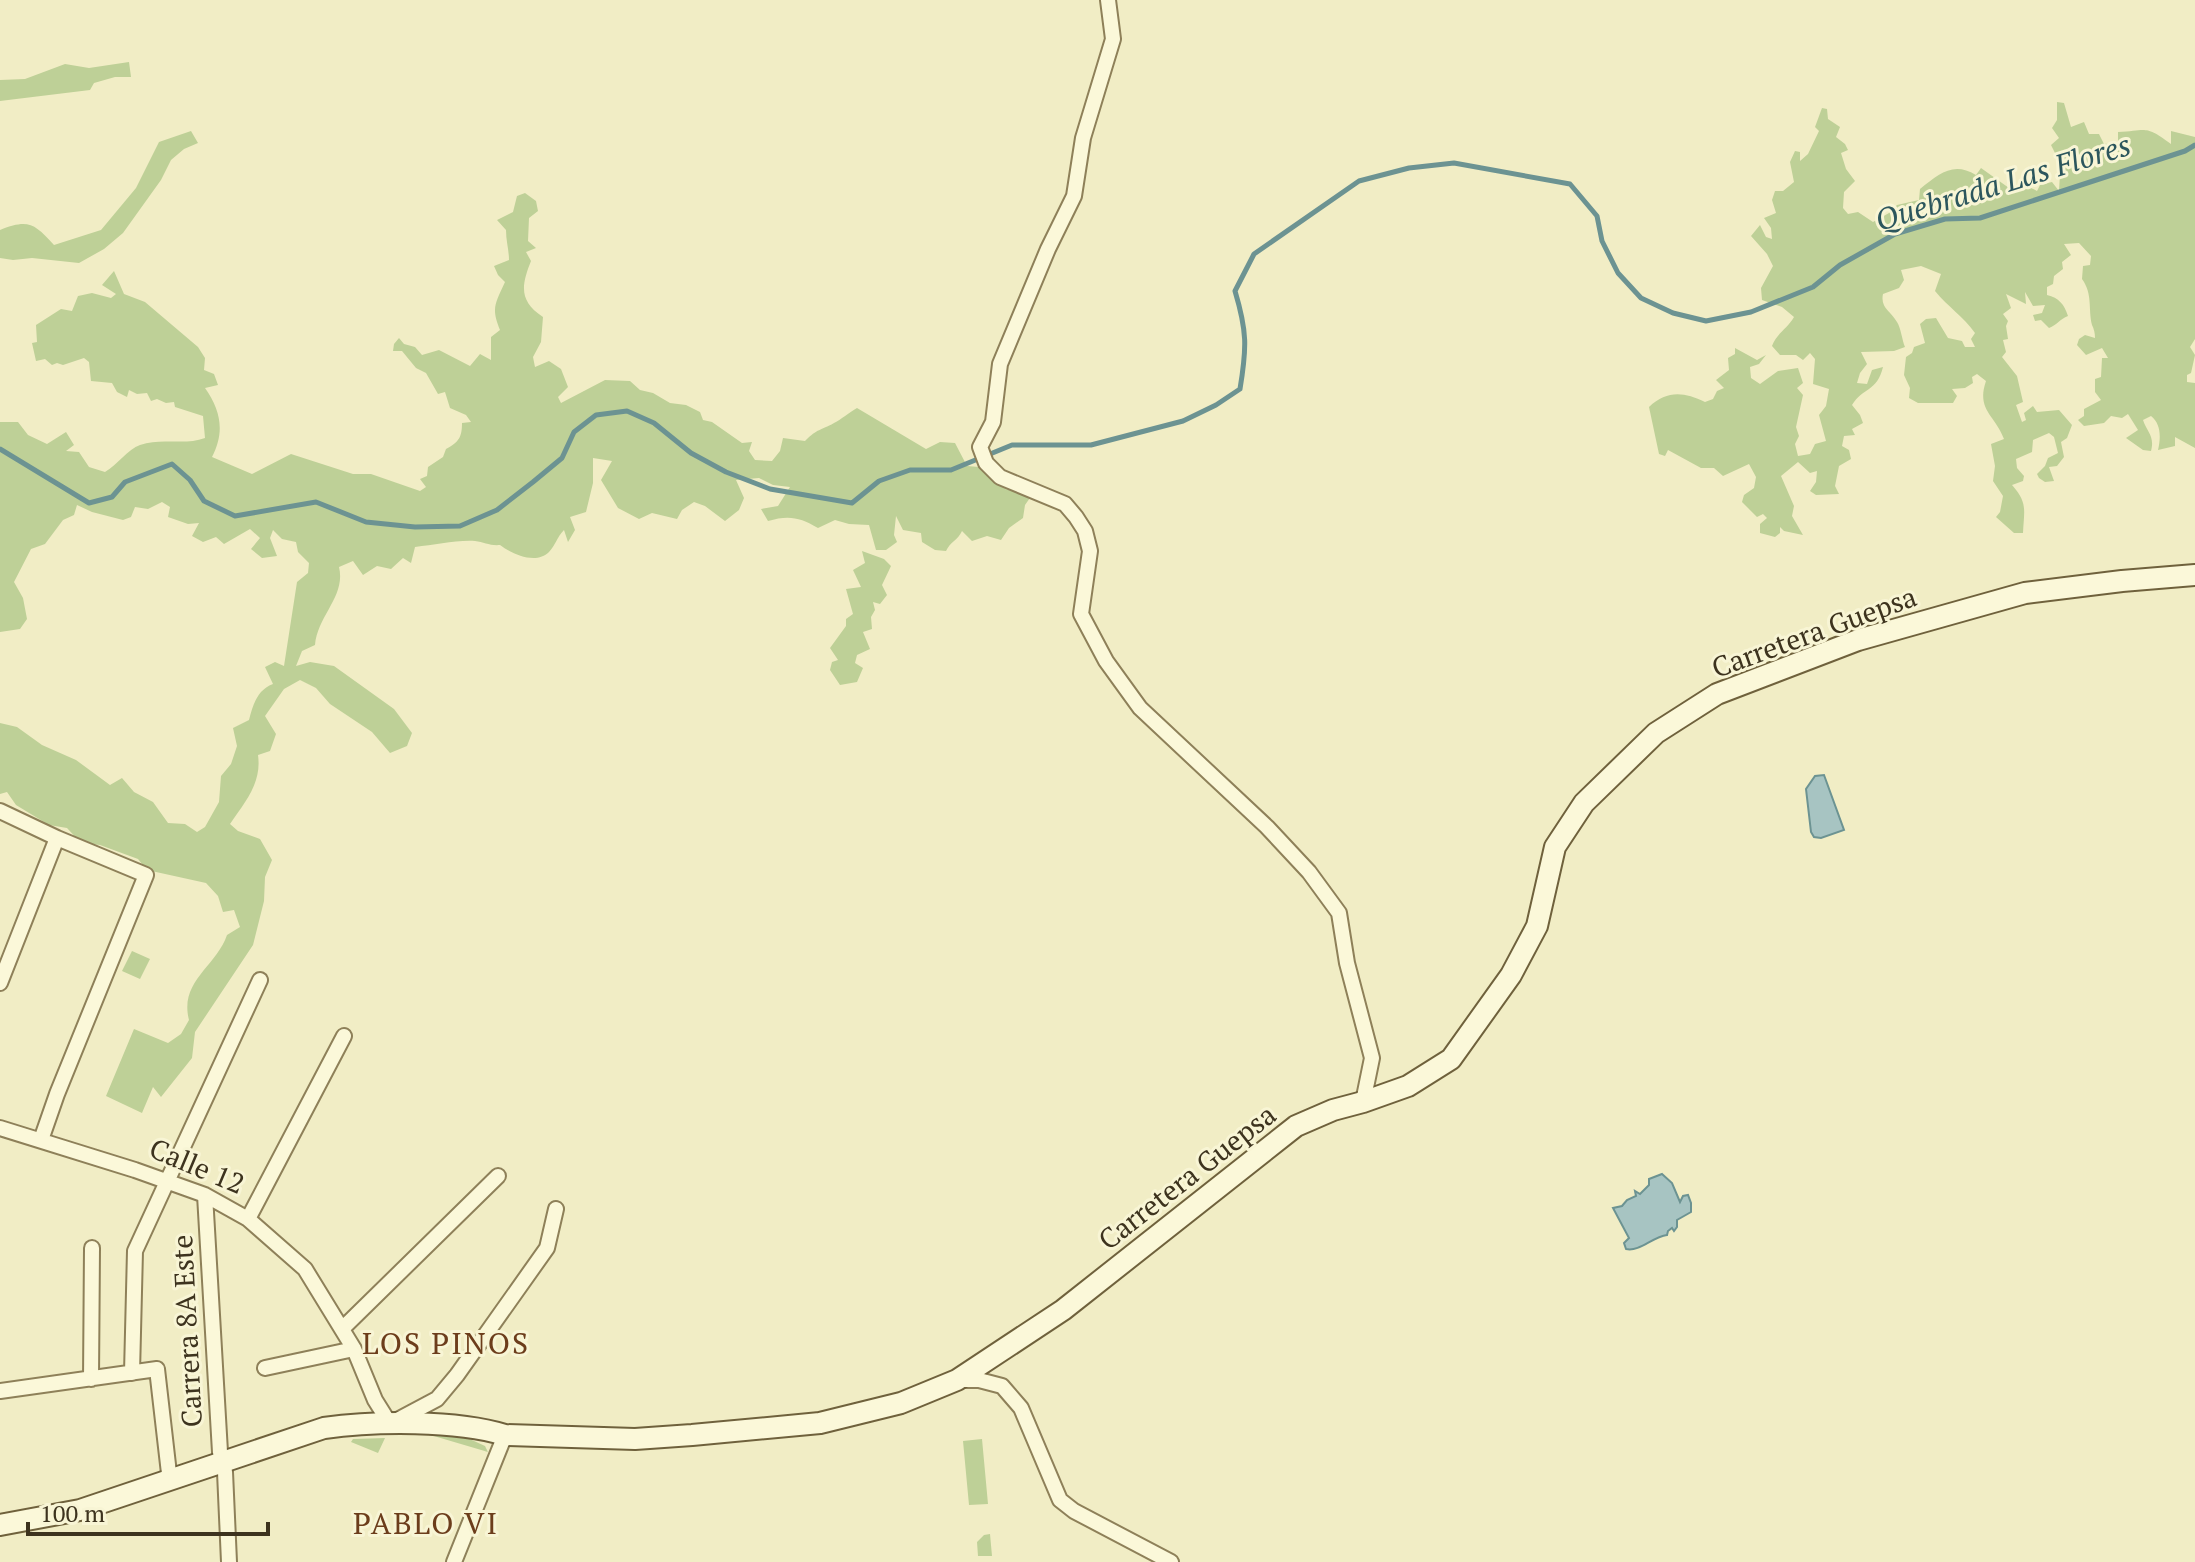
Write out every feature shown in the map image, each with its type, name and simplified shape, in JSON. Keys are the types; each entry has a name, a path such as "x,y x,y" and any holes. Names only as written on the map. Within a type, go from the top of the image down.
{"street":[{"path":"1108,0 1113,39 1083,138 1074,196 1048,249 1000,364 993,422 980,447 986,463 1000,477 1065,504 1076,517 1085,531 1090,551 1081,614 1106,661 1140,708 1267,827 1309,872 1339,913 1347,963 1372,1058 1363,1102"},
{"name":"Carretera Guepsa","path":"505,1435 635,1439 820,1423 901,1403 957,1380 1063,1310 1296,1126 1333,1110 1408,1086 1451,1059 1511,975 1537,926 1555,847 1584,803 1656,733 1717,694 1858,640 2025,593 2195,575"},
{"path":"0,811 146,875 41,1140"},
{"path":"0,983 57,838"},
{"path":"132,1373 135,1251 260,980"},
{"path":"248,1219 344,1036"},
{"name":"Calle 12","path":"0,1128 205,1195 248,1219 305,1269 354,1349 375,1400 390,1424"},
{"path":"342,1329 498,1176"},
{"name":"Carrera 8A Este","path":"205,1195 229,1562"},
{"path":"390,1424 437,1399 457,1375 547,1248 556,1209"},
{"path":"91,1379 92,1248"},
{"path":"265,1368 354,1349"},
{"path":"0,1391 157,1369 170,1482"},
{"path":"957,1380 979,1380 1002,1386 1021,1408 1060,1500 1074,1511 1171,1562"},
{"path":"0,1525 80,1510 324,1428 390,1424 488,1430 505,1435 454,1562"}],"green space":[{"path":"129,62 131,77 115,77 94,83 90,90 0,101 0,80 25,79 65,64 89,68"},
{"path":"2057,102 2064,103 2071,127 2084,122 2089,134 2099,134 2104,144 2118,143 2118,132 2140,130 2150,131 2171,144 2171,131 2195,137 2195,339 2190,347 2195,355 2187,382 2195,383 2195,448 2175,437 2175,446 2158,450 2159,431 2151,416 2143,420 2151,438 2151,451 2143,450 2126,438 2138,430 2128,414 2122,418 2111,416 2104,423 2084,426 2078,420 2084,416 2084,409 2101,400 2095,392 2095,379 2101,377 2102,358 2108,358 2102,348 2086,355 2077,345 2085,335 2095,338 2089,296 2082,279 2083,266 2090,265 2091,256 2079,243 2064,244 2071,255 2062,262 2063,269 2054,276 2053,284 2047,287 2047,295 2060,302 2068,316 2049,328 2041,320 2035,321 2033,315 2042,313 2045,305 2033,306 2025,292 2026,304 2006,294 2011,308 2003,314 2008,321 2008,339 2003,340 2006,352 2002,357 2017,376 2023,402 2016,405 2022,422 2026,420 2024,413 2033,406 2037,412 2059,410 2072,425 2067,438 2061,442 2064,457 2057,466 2049,467 2054,481 2045,482 2037,474 2048,458 2058,453 2054,437 2049,433 2033,440 2032,452 2016,459 2017,468 2024,476 2023,481 2012,485 2023,502 2023,533 2014,533 1996,517 2003,496 1993,481 1995,466 1991,444 2004,439 1985,406 1986,381 1977,374 1972,377 1973,383 1965,388 1952,389 1957,396 1953,403 1918,403 1909,398 1910,388 1904,375 1906,357 1914,347 1925,343 1920,324 1926,319 1936,318 1948,338 1962,341 1965,347 1975,347 1971,339 1975,333 1935,291 1941,274 1921,266 1901,270 1904,280 1899,288 1883,294 1883,303 1895,318 1905,347 1894,351 1861,352 1867,364 1857,383 1867,384 1872,370 1883,367 1877,381 1852,405 1863,423 1852,429 1855,435 1844,436 1842,446 1849,450 1851,459 1839,466 1835,486 1839,494 1816,495 1810,491 1816,482 1817,471 1810,473 1798,462 1781,476 1794,506 1792,516 1803,535 1784,531 1780,527 1780,533 1775,537 1760,533 1760,524 1767,518 1763,514 1757,517 1742,502 1744,495 1754,488 1756,477 1749,464 1723,476 1714,468 1701,468 1668,450 1665,456 1659,454 1649,407 1662,398 1676,394 1705,402 1713,399 1717,391 1724,388 1716,380 1729,370 1728,358 1735,354 1735,348 1757,360 1766,355 1759,364 1750,367 1751,378 1760,384 1778,371 1798,368 1803,383 1797,388 1803,395 1796,427 1798,456 1810,454 1815,444 1826,441 1819,415 1826,406 1829,389 1813,384 1815,359 1810,353 1803,360 1796,355 1780,355 1772,346 1794,317 1782,307 1762,300 1761,288 1773,266 1751,236 1760,225 1766,237 1772,239 1771,228 1764,218 1776,213 1772,200 1775,191 1783,191 1794,182 1790,162 1795,151 1800,152 1800,161 1808,154 1819,131 1815,127 1822,108 1827,109 1828,119 1840,127 1836,137 1848,150 1841,153 1846,169 1855,181 1844,192 1843,208 1848,214 1858,212 1873,222 1897,205 1919,200 1920,189 1940,174 1953,169 1976,175 1981,168 2009,188 2020,190 2022,183 2037,191 2040,185 2052,182 2059,191 2065,159 2055,153 2051,145 2059,138 2052,128 2057,120"},
{"path":"191,131 198,143 171,160 161,180 123,233 104,249 79,263 0,258 0,230 17,225 36,228 54,245 101,230 136,188 159,142"},
{"path":"525,193 536,201 538,211 529,218 528,241 536,248 526,252 531,261 524,285 526,299 543,317 541,342 533,357 535,367 549,361 561,369 568,387 558,397 561,403 605,380 630,381 640,390 700,412 703,420 712,422 742,443 752,442 749,451 755,460 772,461 780,451 783,438 805,441 857,408 926,449 940,442 955,443 967,466 1000,475 1005,489 1032,495 1025,505 1023,518 1009,528 1001,540 987,536 972,541 962,531 946,551 935,550 922,542 921,533 903,530 896,516 894,535 897,542 886,550 876,550 869,525 835,520 818,528 794,518 768,521 761,509 778,506 790,487 773,485 759,478 736,480 744,498 739,510 725,521 694,502 682,510 677,519 652,513 639,519 618,508 601,480 612,461 593,458 593,483 586,512 570,517 575,530 568,542 564,530 544,556 524,557 500,545 460,541 415,547 411,563 403,558 391,569 377,566 363,575 353,561 339,567 339,587 321,624 315,645 302,651 296,666 310,662 334,666 394,709 412,733 407,746 390,753 372,732 330,704 316,688 300,680 284,689 265,716 276,734 270,751 258,755 255,783 230,824 238,831 260,839 272,860 265,877 264,901 253,945 195,1032 192,1058 161,1097 153,1087 142,1113 106,1096 134,1029 168,1043 181,1034 189,1020 187,1006 194,984 227,935 240,927 234,910 223,912 218,896 206,883 147,870 138,859 100,845 81,843 67,828 49,825 16,805 7,792 0,794 0,723 17,727 42,745 76,760 110,785 122,778 134,792 153,802 168,823 185,824 197,832 205,827 219,802 221,776 231,764 237,746 233,728 249,720 259,694 273,684 265,667 275,662 284,666 297,582 308,573 309,563 298,552 296,542 282,539 273,530 270,538 277,556 262,558 251,549 260,538 250,529 224,544 216,537 203,542 192,536 199,523 188,524 168,517 170,507 162,502 148,509 135,507 131,517 123,520 77,505 74,515 63,520 45,544 31,549 14,582 23,598 27,619 20,629 0,632 0,422 18,422 28,435 47,444 66,432 74,445 66,451 79,452 89,467 105,472 140,445 205,438 203,416 175,407 174,402 151,401 147,393 137,394 129,390 127,397 117,392 112,383 91,381 89,362 84,358 63,365 52,365 45,359 36,361 32,343 37,342 36,325 61,309 72,311 78,296 92,293 111,298 116,294 102,285 114,271 124,294 145,302 198,347 205,358 204,370 214,374 218,385 205,388 218,413 220,430 212,457 252,474 291,454 353,474 371,474 420,491 426,487 420,479 427,476 428,467 443,457 446,449 457,441 462,423 471,422 466,415 450,408 445,392 438,394 426,373 416,368 402,351 393,351 394,344 399,338 422,355 439,350 470,366 480,354 491,360 491,337 500,330 495,306 505,282 494,266 509,260 506,230 497,220 513,212 517,196"},
{"path":"862,551 884,559 891,566 882,585 887,595 880,604 873,602 872,629 863,632 870,649 857,655 855,663 863,668 857,682 840,685 830,670 832,662 838,660 830,648 846,626 846,619 853,614 846,589 861,587 853,570 865,563"},
{"path":"132,951 150,959 140,979 122,971"},
{"path":"427,1434 463,1436 485,1446 488,1452"},
{"path":"385,1438 378,1453 351,1442 353,1439"},
{"path":"982,1439 988,1504 969,1505 963,1441"},
{"path":"990,1534 992,1556 978,1556 977,1542"}],"water":[{"path":"1824,775 1844,830 1821,838 1814,837 1811,832 1806,789 1815,776"},
{"path":"1662,1174 1672,1183 1680,1202 1683,1196 1688,1195 1691,1212 1677,1220 1677,1227 1674,1231 1672,1228 1668,1231 1667,1235 1626,1249 1624,1243 1629,1238 1613,1208 1636,1196 1635,1191 1640,1194 1649,1185 1649,1179"}],"waterway":[{"name":"Quebrada Las Flores","path":"0,449 89,503 112,497 125,482 172,464 190,480 204,501 235,516 316,502 366,522 415,527 460,526 497,510 533,482 562,458 574,432 596,415 627,411 654,423 691,453 726,472 770,489 852,503 879,481 910,470 951,470 1012,445 1091,445 1183,421 1216,405 1240,389 1245,339 1235,291 1254,254 1359,181 1409,168 1454,163 1570,184 1597,216 1602,241 1618,273 1641,298 1673,313 1706,321 1751,312 1813,287 1840,265 1895,234 1945,219 1980,218 2185,151 2195,145"}],"district":[{"name":"LOS PINOS","path":"446,1344"},
{"name":"PABLO VI","path":"426,1524"}]}
